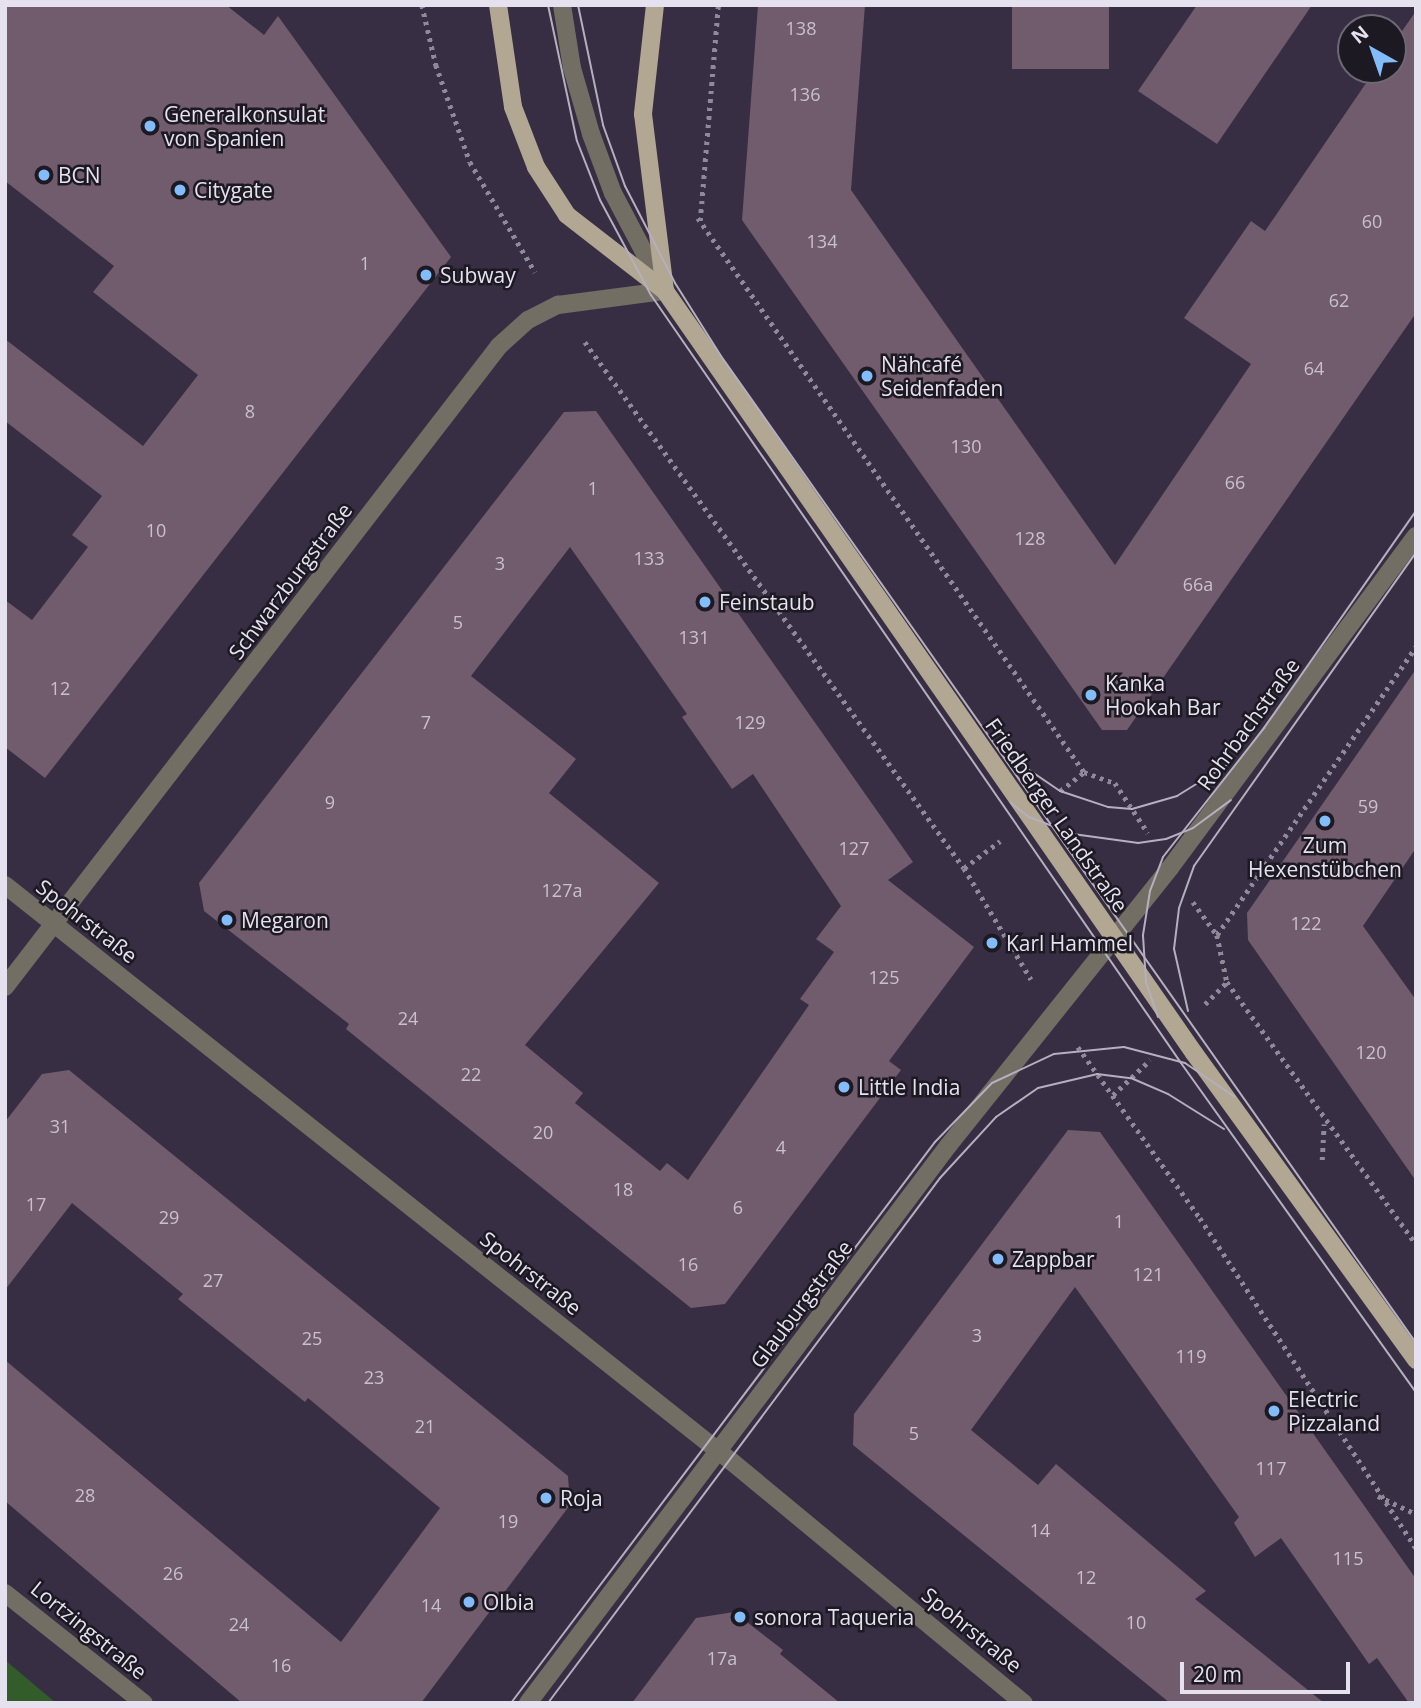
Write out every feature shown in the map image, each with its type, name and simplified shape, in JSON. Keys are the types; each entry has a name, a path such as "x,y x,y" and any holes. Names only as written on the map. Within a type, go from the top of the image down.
{"main road":[{"name":"Friedberger Landstraße","path":"498,5 513,107 536,167 567,215 666,291 1113,936 1416,1360"},
{"name":"Friedberger Landstraße","path":"655,5 643,114 666,291"}],"street":[{"name":"Friedberger Landstraße","path":"562,5 572,68 591,134 613,193 666,291"},
{"name":"Schwarzburgstraße","path":"5,987 499,346 528,320 558,305 666,291"},
{"name":"Rohrbachstraße","path":"1113,936 1177,858 1416,536"},
{"name":"Spohrstraße","path":"5,885 719,1451 1024,1703"},
{"name":"Glauburgstraße","path":"528,1703 948,1146 1056,1014 1113,936"},
{"name":"Lortzingstraße","path":"5,1592 144,1703"}],"path":[{"path":"422,5 436,65 470,162 501,220 558,305 964,868 1015,958 1200,1218 1378,1496 1416,1548"},
{"path":"718,5 700,222 1084,772"},
{"path":"1217,935 1416,646"},
{"path":"1227,982 1324,1123 1416,1244"},
{"path":"1113,1095 1155,1054"},
{"path":"1322,1166 1324,1123"},
{"path":"1378,1496 1416,1514"}],"green space":[{"path":"5,1660 56,1703 5,1703"}],"building":[{"path":"5,5 226,5 264,35 278,16 451,257 45,778 5,747 5,600 32,620 88,547 72,535 102,496 5,421 5,339 143,446 198,375 93,292 114,266 5,181"},
{"path":"758,5 865,5 851,190 1115,565 1251,364 1184,318 1251,221 1265,231 1365,84 1407,84 1407,24 1416,11 1416,313 1127,730 1102,730 742,220"},
{"path":"1012,5 1109,5 1109,69 1012,69"},
{"path":"1197,5 1312,5 1217,144 1138,91"},
{"path":"596,411 913,862 888,880 974,947 889,1061 901,1070 725,1304 691,1308 346,1029 349,1024 204,911 199,883 564,412","holes":["570,547 687,714 682,717 732,789 753,774 841,906 816,939 834,952 800,999 809,1005 688,1180 667,1163 660,1171 575,1103 583,1093 525,1045 659,883 549,793 576,759 471,676"]},
{"path":"1416,669 1416,848 1363,926 1416,1000 1416,1181 1248,940 1247,913"},
{"path":"69,1070 568,1476 570,1505 421,1703 242,1703 5,1501 5,1360 341,1642 440,1508 308,1398 305,1402 178,1299 183,1294 72,1203 5,1290 5,1122 42,1074"},
{"path":"1068,1130 1100,1132 1416,1579 1416,1703 1409,1703 1377,1658 1369,1664 1281,1538 1255,1557 1234,1523 1239,1517 1075,1287 971,1430 1038,1485 1056,1464 1206,1591 1195,1599 1324,1703 1170,1703 853,1445 854,1414"},
{"path":"734,1612 783,1650 780,1654 840,1703 632,1703 696,1618"}],"tram line":[{"path":"548,5 577,141 600,200 651,295 1181,1063 1416,1392"},
{"path":"578,5 603,125 625,186 675,283 721,356 1416,1343"},
{"path":"1158,1017 1146,982 1143,935 1150,891 1163,857 1264,728 1416,511"},
{"path":"1188,1011 1174,949 1179,908 1194,866 1416,553"},
{"path":"1010,757 1060,791 1108,807 1132,809 1177,796 1230,763"},
{"path":"1011,803 1029,817 1073,834 1138,843 1166,839 1193,828 1231,800"},
{"path":"511,1703 935,1142 992,1083 1054,1054 1124,1047 1185,1063 1235,1097"},
{"path":"548,1703 940,1178 996,1117 1038,1088 1097,1074 1131,1078 1168,1094 1224,1129"}],"place":[{"name":"Generalkonsulat von Spanien","path":"150,126"},
{"name":"BCN","path":"44,175"},
{"name":"Citygate","path":"180,190"},
{"name":"Subway","path":"426,275"},
{"name":"Nähcafé Seidenfaden","path":"867,376"},
{"name":"Feinstaub","path":"705,602"},
{"name":"Kanka Hookah Bar","path":"1091,695"},
{"name":"Zum Hexenstübchen","path":"1325,821"},
{"name":"Megaron","path":"227,920"},
{"name":"Karl Hammel","path":"992,943"},
{"name":"Little India","path":"844,1087"},
{"name":"Zappbar","path":"998,1259"},
{"name":"Electric Pizzaland","path":"1274,1411"},
{"name":"Roja","path":"546,1498"},
{"name":"Olbia","path":"469,1602"},
{"name":"sonora Taqueria","path":"740,1617"}]}
